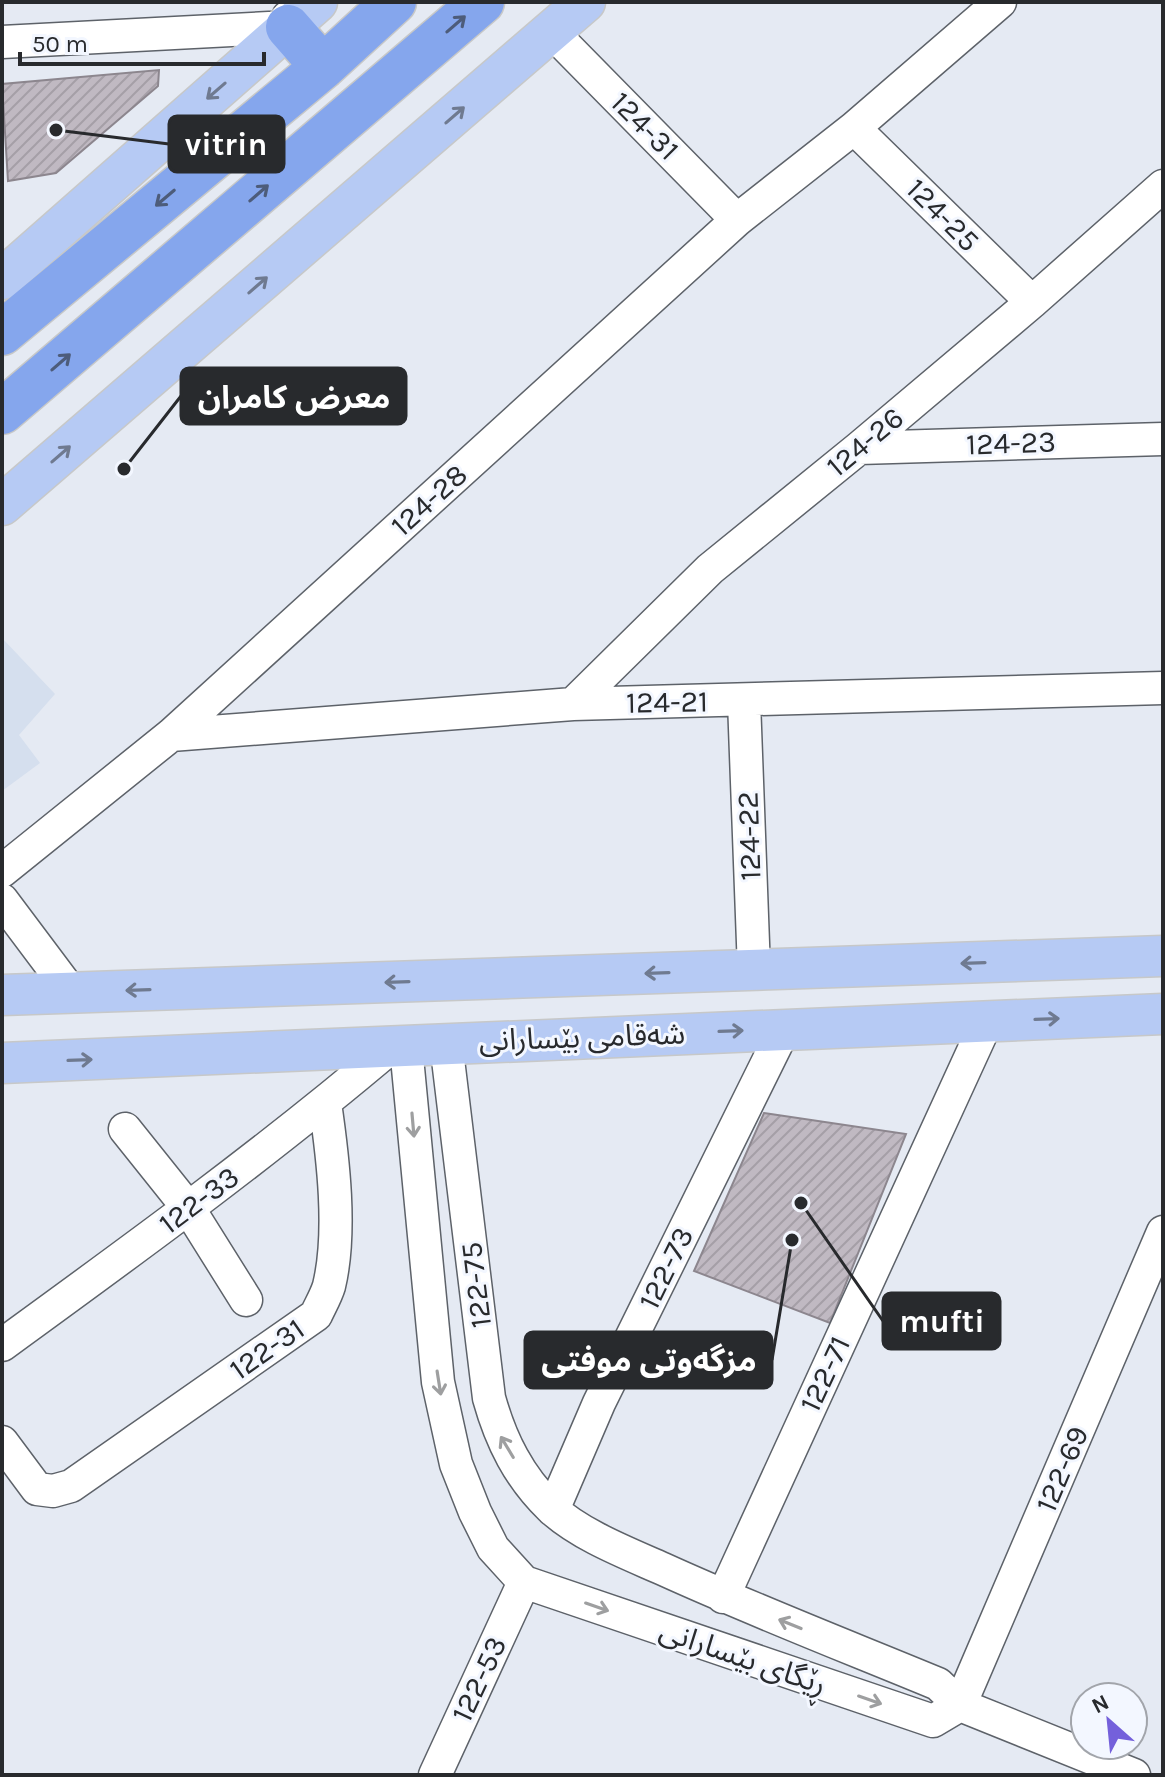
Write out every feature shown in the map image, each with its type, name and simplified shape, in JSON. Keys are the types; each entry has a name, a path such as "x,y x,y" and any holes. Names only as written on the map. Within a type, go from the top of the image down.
{"highway":[{"path":"2,333 323,67 394,2"},
{"path":"2,412 482,2"},
{"path":"297,10 323,67"}],"main road":[{"path":"2,505 585,2"},
{"path":"2,279 297,10"},
{"name":"شەقامی بێسارانی","path":"2,995 1163,956"},
{"name":"شەقامی بێسارانی","path":"2,1063 1163,1014"}],"street":[{"name":"124-28","path":"2,871 171,735 737,220 854,128 1000,2"},
{"path":"2,42 297,10"},
{"name":"124-31","path":"552,32 737,220"},
{"name":"124-25","path":"854,128 1032,302"},
{"name":"124-26","path":"573,704 710,569 859,448 1161,190"},
{"name":"124-23","path":"859,448 1163,439"},
{"name":"124-21","path":"171,735 573,704 1163,688"},
{"name":"124-22","path":"744,701 754,970"},
{"path":"2,900 71,992"},
{"name":"122-71","path":"723,1597 987,1021"},
{"name":"122-73","path":"553,1510 599,1403 784,1029"},
{"name":"122-75","path":"446,1043 489,1398 499,1435 523,1476 553,1510"},
{"path":"398,1047 438,1382 456,1464 493,1548 524,1582"},
{"name":"122-33","path":"2,1345 189,1209 398,1047"},
{"name":"122-31","path":"2,1442 37,1489 53,1491 71,1486 316,1315 329,1287 333,1247 335,1172 325,1103"},
{"path":"125,1129 189,1209 246,1300"},
{"name":"122-69","path":"960,1705 1163,1232"},
{"name":"ڕێگای بێسارانی","path":"553,1510 602,1541 723,1597 938,1684 960,1705 1134,1775"},
{"name":"ڕێگای بێسارانی","path":"524,1582 933,1721 960,1705"},
{"name":"122-53","path":"435,1775 524,1582"}],"shaded area":[{"path":"2,638 55,694 19,735 40,763 2,791"}],"building":[{"path":"159,70 158,86 56,173 8,181 2,84"},
{"path":"764,1113 906,1134 830,1323 694,1271"}],"place":[{"name":"vitrin","path":"56,130"},
{"name":"معرض كامران","path":"124,469"},
{"name":"mufti","path":"801,1203"},
{"name":"مزگەوتی موفتی","path":"792,1240"}]}
